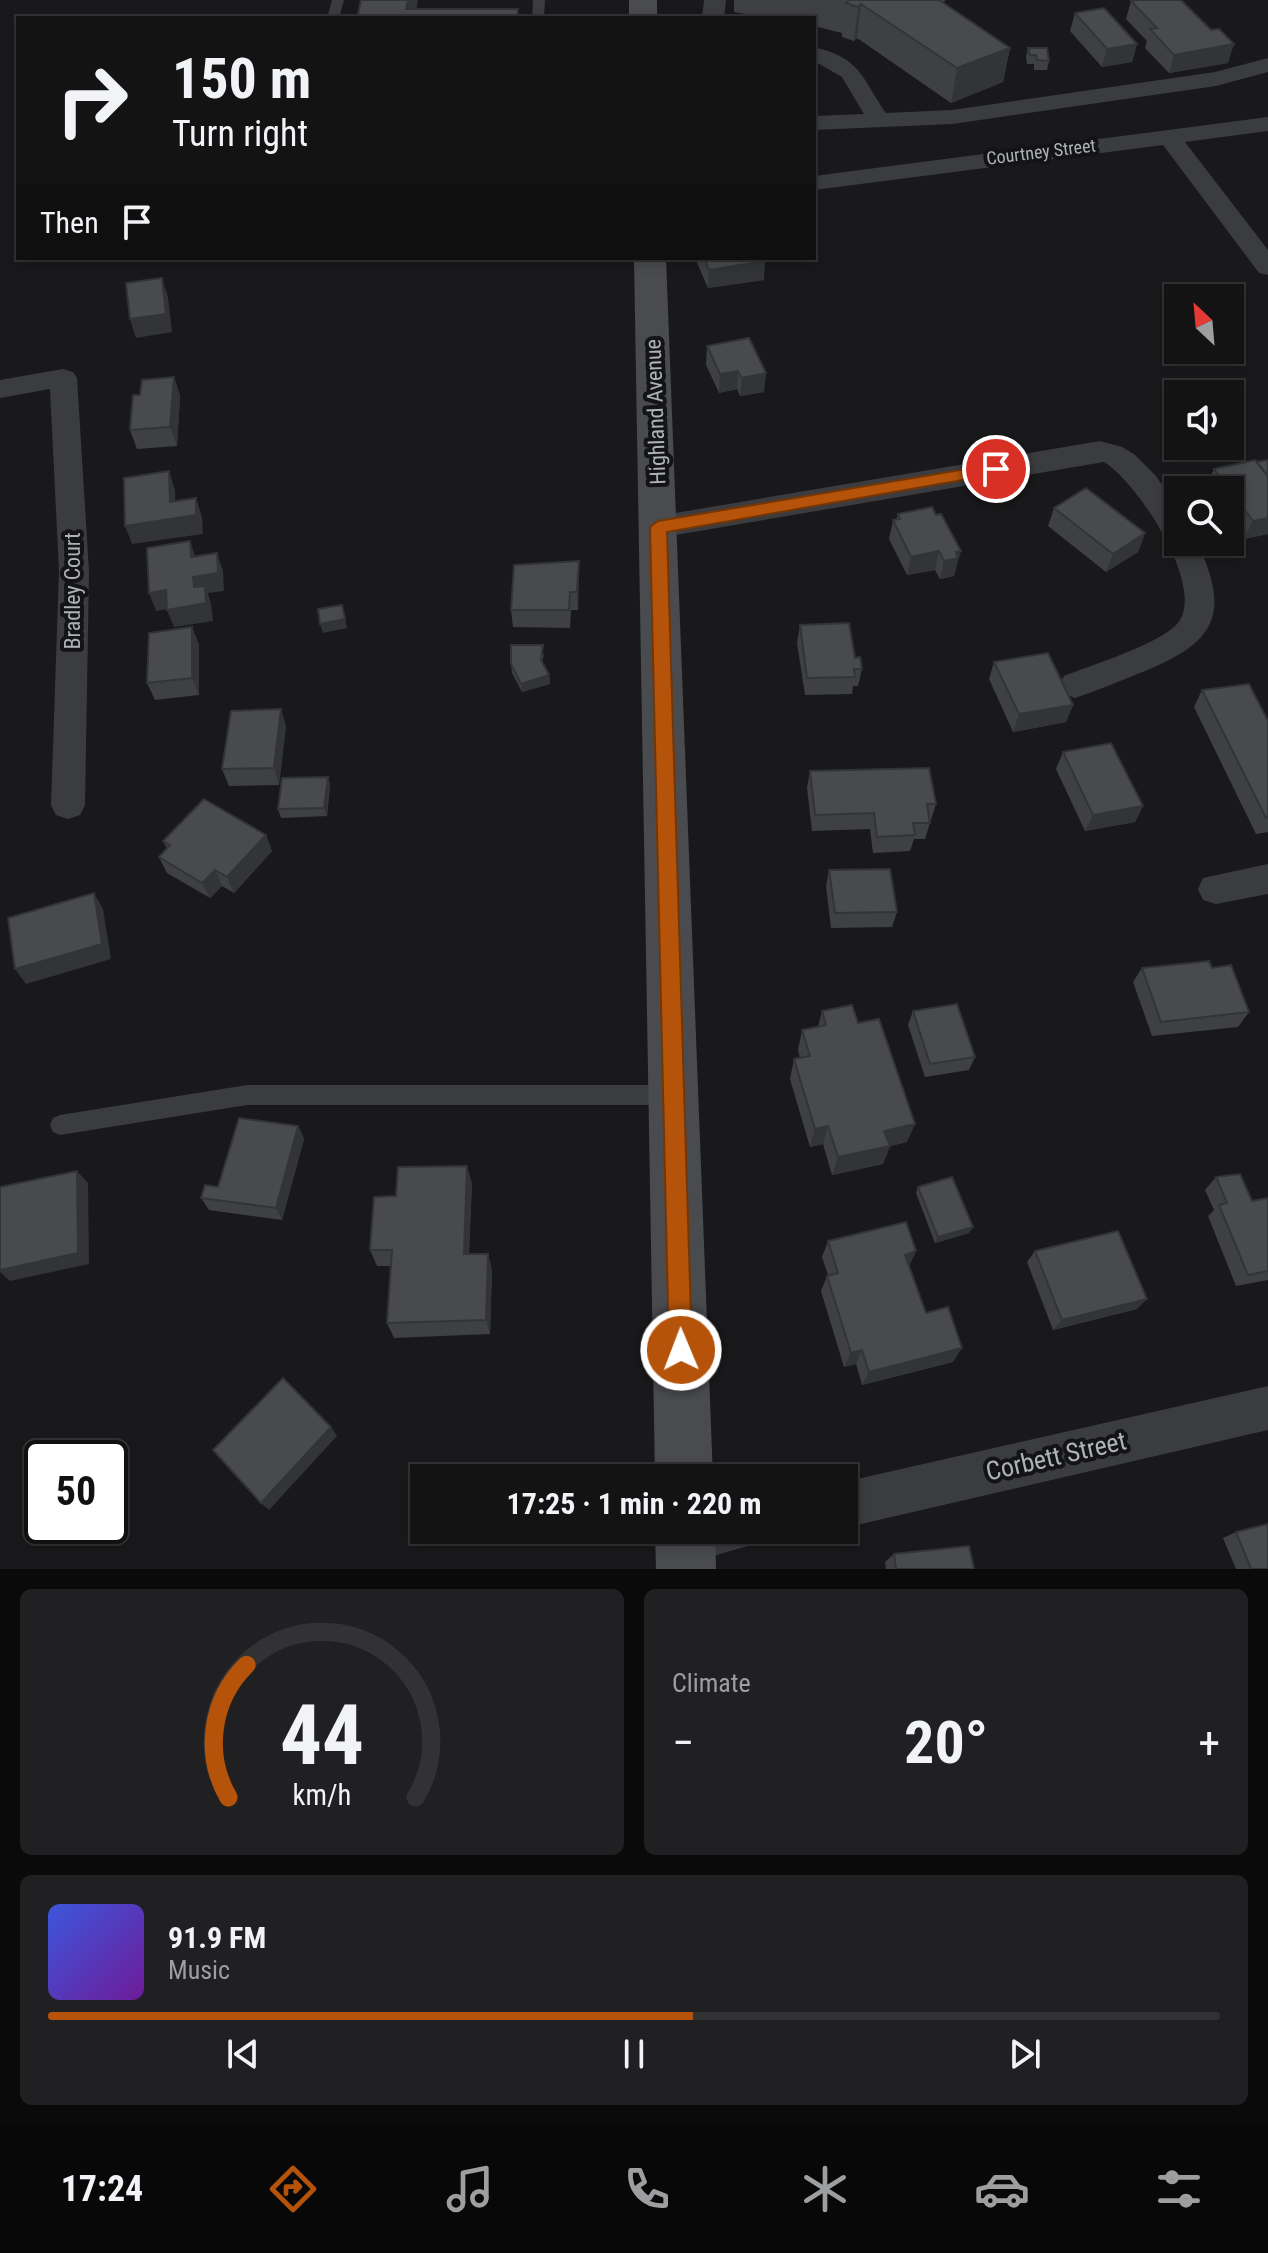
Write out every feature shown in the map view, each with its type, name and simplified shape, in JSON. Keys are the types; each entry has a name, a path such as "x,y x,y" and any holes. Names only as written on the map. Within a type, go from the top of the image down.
{"main road":[{"name":"Highland Avenue","path":"650,260 684,1464"}],"street":[{"path":"816,55 840,64 855,76 879,119"},
{"path":"816,123 952,117 1216,79 1268,65"},
{"name":"Courtney Street","path":"816,183 1268,124"},
{"path":"1168,136 1268,267"},
{"name":"Bradley Court","path":"0,389 63,378 74,571 68,805"},
{"path":"658,527 1100,451 1119,457 1129,466 1150,489 1164,512"},
{"path":"1075,685 1164,648 1192,628 1198,613 1198,596 1188,556"},
{"path":"1216,889 1268,879"},
{"name":"Corbett Street","path":"858,1502 1268,1408"}],"lane":[{"path":"60,1125 247,1095 674,1095"}],"building":[{"path":"361,0 408,0 406,9 518,9 517,16 357,16"},
{"path":"849,0 939,0 1010,48 957,68 861,4 858,7 846,3"},
{"path":"1181,0 1211,30 1219,29 1234,44 1174,55 1150,29 1157,28 1131,1"},
{"path":"1104,8 1137,44 1107,49 1075,13"},
{"path":"1028,48 1047,48 1049,61 1037,60 1036,55 1030,55"},
{"path":"705,260 765,261 709,270"},
{"path":"162,278 166,314 130,319 126,283"},
{"path":"749,338 766,373 742,378 738,371 720,374 707,346"},
{"path":"174,377 170,427 130,430 133,395 140,395 142,380"},
{"path":"1255,460 1268,476 1268,518 1253,521 1244,509 1244,476 1219,476 1214,469"},
{"path":"1268,460 1268,476 1257,462"},
{"path":"169,471 170,502 196,498 196,515 125,526 124,478"},
{"path":"1086,488 1145,533 1113,554 1054,508"},
{"path":"932,507 936,515 941,514 961,551 956,552 958,558 944,561 939,551 911,557 893,520 900,519 898,514"},
{"path":"190,541 191,557 217,553 218,573 193,577 194,587 205,586 206,603 167,610 166,590 149,593 147,548"},
{"path":"579,561 577,592 570,592 569,610 511,610 514,565"},
{"path":"342,605 345,619 320,624 318,609"},
{"path":"849,623 855,658 860,657 862,669 854,669 855,677 807,678 800,625"},
{"path":"192,627 192,678 147,683 149,633"},
{"path":"511,645 543,645 541,660 549,675 521,684 511,664"},
{"path":"1048,653 1073,705 1019,714 994,662"},
{"path":"1249,684 1268,721 1266,818 1202,690"},
{"path":"281,709 274,768 222,769 231,711"},
{"path":"1111,743 1143,806 1093,815 1063,752"},
{"path":"929,768 936,804 927,804 930,823 913,823 915,835 877,837 874,813 815,815 810,771"},
{"path":"328,777 324,808 278,809 282,778"},
{"path":"204,799 266,835 227,877 215,870 202,883 159,857 170,845 163,841"},
{"path":"890,869 897,912 835,913 829,870"},
{"path":"94,893 102,944 15,969 8,918"},
{"path":"1209,961 1212,968 1231,965 1249,1012 1161,1022 1142,968"},
{"path":"957,1004 975,1057 930,1064 913,1011"},
{"path":"852,1005 858,1023 879,1019 915,1124 884,1131 890,1146 838,1157 828,1126 815,1129 794,1059 810,1056 802,1030 826,1025 822,1011"},
{"path":"239,1118 298,1126 276,1208 201,1198 205,1185 218,1187"},
{"path":"467,1166 464,1254 488,1254 486,1320 387,1323 392,1250 370,1250 374,1197 396,1196 398,1167"},
{"path":"77,1171 78,1253 0,1270 0,1187"},
{"path":"1240,1174 1252,1201 1268,1198 1268,1271 1248,1275 1219,1205 1227,1203 1216,1177"},
{"path":"952,1177 973,1227 938,1237 918,1187"},
{"path":"906,1222 916,1251 905,1255 926,1313 948,1307 962,1348 869,1372 862,1350 851,1353 827,1276 838,1273 828,1241"},
{"path":"1118,1231 1147,1299 1062,1320 1035,1251"},
{"path":"283,1378 331,1427 261,1503 213,1450"},
{"path":"1268,1524 1268,1569 1251,1569 1236,1532"},
{"path":"969,1546 974,1569 896,1569 894,1554"}],"route":[{"path":"681,1350 658,527 996,469"}]}
